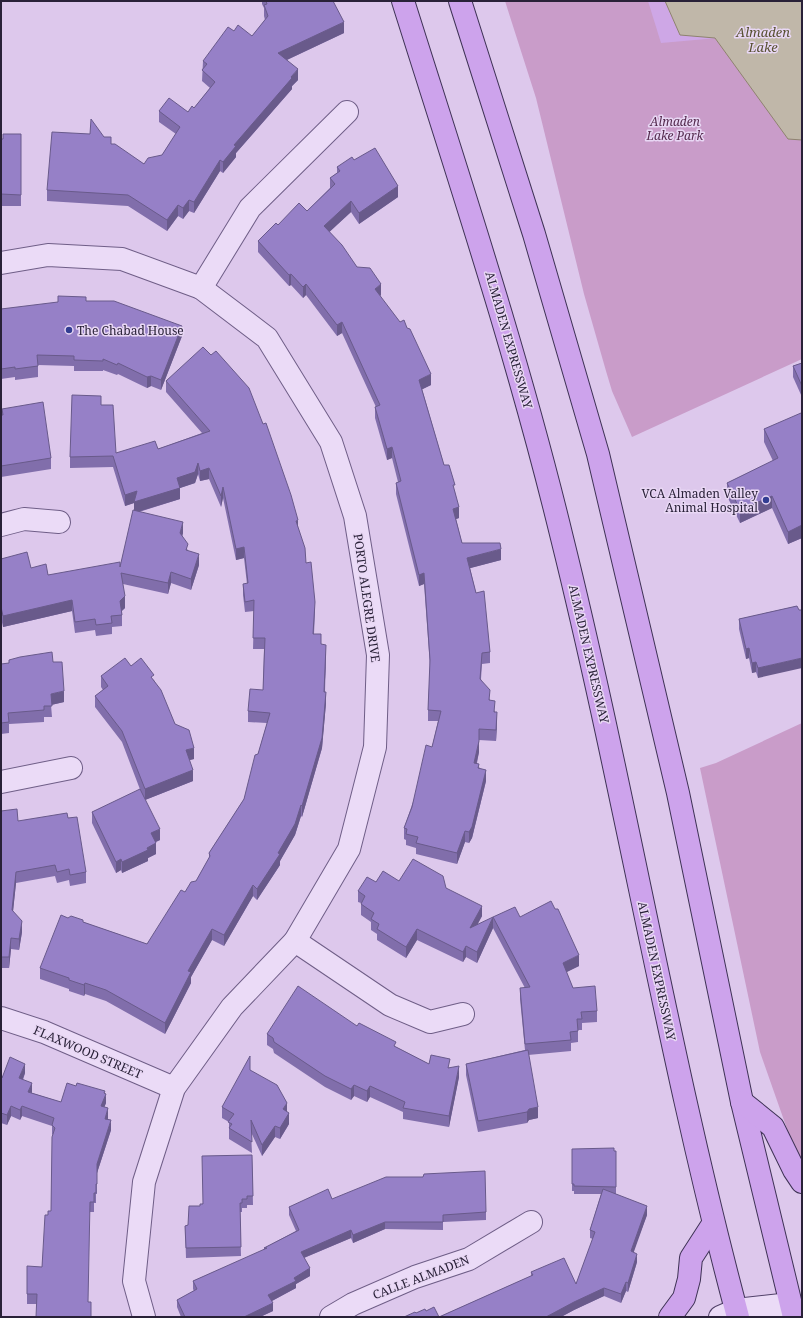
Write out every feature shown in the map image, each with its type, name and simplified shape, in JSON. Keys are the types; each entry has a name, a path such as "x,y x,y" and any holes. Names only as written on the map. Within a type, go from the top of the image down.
{"main road":[{"name":"ALMADEN EXPRESSWAY","path":"403,1 481,248 524,392 562,538 605,722 694,1142 713,1224 731,1315"},
{"path":"460,1 534,234 598,454 678,793 742,1102 790,1310"},
{"path":"742,1102 773,1127 794,1170 802,1182"},
{"path":"670,1317 676,1311 684,1298 689,1279 691,1258 713,1224"}],"street":[{"path":"201,288 250,208 347,112"},
{"name":"PORTO ALEGRE DRIVE","path":"1,263 48,255 122,259 201,288 267,338 331,442 355,516 378,654 375,747 349,849 295,941 232,1007 174,1088 144,1182 134,1281 144,1317"},
{"path":"1,525 24,519 59,522"},
{"path":"1,782 71,768"},
{"path":"295,941 390,1005 430,1022 463,1014"},
{"name":"FLAXWOOD STREET","path":"1,1018 44,1032 174,1088"},
{"name":"CALLE ALMADEN","path":"331,1317 353,1304 415,1277 469,1259 531,1222"},
{"path":"731,1315 790,1310"}],"green space":[{"name":"Almaden Lake Park","path":"505,1 802,1 802,359 632,437 612,391 606,371 584,294 536,98"},
{"path":"802,723 802,1166 793,1146 760,1052 700,768 716,763"}],"sand":[{"path":"648,1 720,1 740,36 661,43"}],"water":[{"name":"Almaden Lake","path":"665,1 802,1 802,140 788,139 715,38 680,35"}],"building":[{"path":"266,1 333,1 344,22 278,53 298,69 291,77 292,78 234,145 236,146 223,162 220,160 194,202 189,200 183,208 178,205 167,220 128,195 47,190 52,132 90,134 91,119 104,137 111,137 111,144 115,144 144,164 148,158 162,155 180,127 159,111 169,98 188,112 192,106 194,108 215,82 202,70 207,64 203,61 228,27 234,31 238,25 252,36 268,16 264,5 267,4"},
{"path":"3,134 21,134 21,195 1,194 1,139 3,139"},
{"path":"375,148 398,186 359,213 351,201 324,226 342,245 357,267 370,268 381,284 375,289 400,322 404,320 407,328 410,329 431,374 419,380 444,465 449,465 455,485 453,485 459,507 453,509 462,543 500,543 501,549 467,558 476,593 484,591 490,652 482,653 480,679 490,690 489,700 495,701 494,712 497,712 496,730 479,729 479,741 474,763 479,764 478,768 486,770 472,827 469,832 465,831 457,853 416,843 418,837 406,834 407,829 404,828 412,807 426,745 432,747 441,711 428,710 430,660 424,573 419,575 396,483 401,481 392,447 387,449 375,407 380,405 342,322 337,325 306,284 303,287 291,274 289,275 258,241 276,223 278,225 299,203 307,211 335,184 330,178 340,171 337,167 352,157 354,160"},
{"path":"58,296 86,297 86,301 114,301 182,326 161,380 151,376 147,377 118,363 117,365 103,359 103,361 74,360 74,356 37,355 38,366 1,369 1,309 58,302"},
{"path":"203,347 211,355 216,351 249,388 263,424 266,423 291,495 298,520 296,521 305,548 306,563 311,562 315,602 313,634 321,634 321,644 326,645 324,692 326,692 322,738 302,806 301,805 295,824 278,853 280,854 257,889 253,885 224,935 212,929 188,971 191,972 165,1023 106,990 85,983 84,985 69,980 69,978 40,968 61,915 68,918 71,916 83,920 83,922 147,944 181,890 185,892 191,882 196,881 210,856 209,853 244,799 255,755 258,754 270,713 248,711 250,689 263,690 265,638 253,638 254,600 245,602 243,584 248,583 244,547 236,549 223,487 221,496 209,468 200,471 198,463 195,472 177,478 180,488 134,502 137,491 125,495 113,456 70,457 72,395 101,396 101,405 113,405 116,453 155,441 158,449 210,431 166,381"},
{"path":"802,363 802,386 793,366"},
{"path":"43,402 51,458 1,466 2,409"},
{"path":"801,413 802,525 788,532 772,496 740,510 727,483 778,458 764,429"},
{"path":"133,510 183,522 180,533 188,544 186,550 199,554 191,579 171,572 168,583 121,573 125,596 120,601 122,615 111,616 112,623 96,625 95,619 75,622 72,600 3,616 1,607 1,559 27,552 31,568 46,564 48,575 120,562 120,567"},
{"path":"797,606 799,610 802,610 802,658 758,668 756,662 752,663 749,648 746,649 739,619"},
{"path":"52,652 53,662 62,662 64,691 51,694 52,706 44,706 44,710 8,713 9,722 1,723 1,664 9,663 9,660 20,657"},
{"path":"125,658 131,666 141,658 154,675 151,677 161,690 175,724 189,730 194,748 186,750 193,770 145,789 122,731 95,696 108,686 101,676"},
{"path":"140,789 160,829 151,833 156,843 147,848 148,850 122,862 121,859 116,862 92,812"},
{"path":"17,809 18,821 67,813 68,818 77,817 86,872 70,875 69,869 57,872 55,865 16,872 12,910 22,921 19,939 11,938 9,957 1,957 1,811"},
{"path":"413,859 443,876 446,888 482,906 470,928 493,917 477,952 466,946 463,952 417,929 406,947 377,929 379,924 371,919 374,913 361,904 365,896 358,891 367,877 376,882 383,871 399,881"},
{"path":"551,901 555,909 558,909 579,955 563,963 573,988 595,986 597,1011 581,1012 582,1019 577,1019 578,1031 570,1032 571,1040 525,1044 520,988 530,987 493,917 515,907 520,917"},
{"path":"298,986 357,1026 359,1023 396,1042 394,1046 429,1064 431,1055 450,1059 448,1068 459,1066 449,1116 403,1108 405,1102 370,1086 367,1091 354,1085 351,1089 325,1076 274,1042 273,1038 267,1034"},
{"path":"528,1050 538,1107 529,1109 527,1112 478,1121 466,1064"},
{"path":"250,1056 250,1070 277,1085 287,1103 283,1109 289,1113 280,1128 275,1126 262,1145 251,1120 252,1142 229,1128 232,1124 228,1122 234,1114 222,1107"},
{"path":"10,1057 25,1064 19,1078 32,1083 28,1092 61,1102 67,1083 76,1086 77,1083 105,1091 104,1093 106,1094 101,1106 108,1108 105,1119 111,1120 97,1164 97,1184 96,1193 94,1193 94,1202 90,1202 88,1302 91,1302 91,1317 36,1317 37,1294 27,1294 27,1266 42,1267 45,1215 48,1215 48,1211 51,1211 52,1137 55,1128 52,1125 54,1118 22,1106 20,1110 11,1106 7,1115 1,1113 1,1077 2,1078"},
{"path":"614,1148 614,1151 616,1151 616,1187 574,1186 574,1184 572,1184 572,1149"},
{"path":"252,1155 253,1196 247,1196 247,1199 242,1199 242,1203 240,1203 241,1247 186,1248 185,1226 188,1225 189,1206 200,1206 200,1204 203,1204 202,1156"},
{"path":"485,1171 486,1212 443,1215 443,1222 385,1222 353,1235 351,1230 301,1252 310,1268 294,1278 296,1281 268,1295 273,1303 244,1317 185,1317 177,1300 197,1289 193,1281 267,1248 264,1248 299,1230 289,1207 328,1189 332,1199 386,1177 423,1177 424,1174"},
{"path":"603,1189 647,1206 631,1251 637,1254 628,1283 626,1282 621,1294 604,1288 546,1317 439,1317 533,1275 531,1272 564,1258 576,1284 595,1232 590,1230"},
{"path":"434,1307 439,1317 404,1317 425,1309 426,1311"}],"place":[{"name":"The Chabad House","path":"69,330"},
{"name":"VCA Almaden Valley Animal Hospital","path":"766,500"}]}
